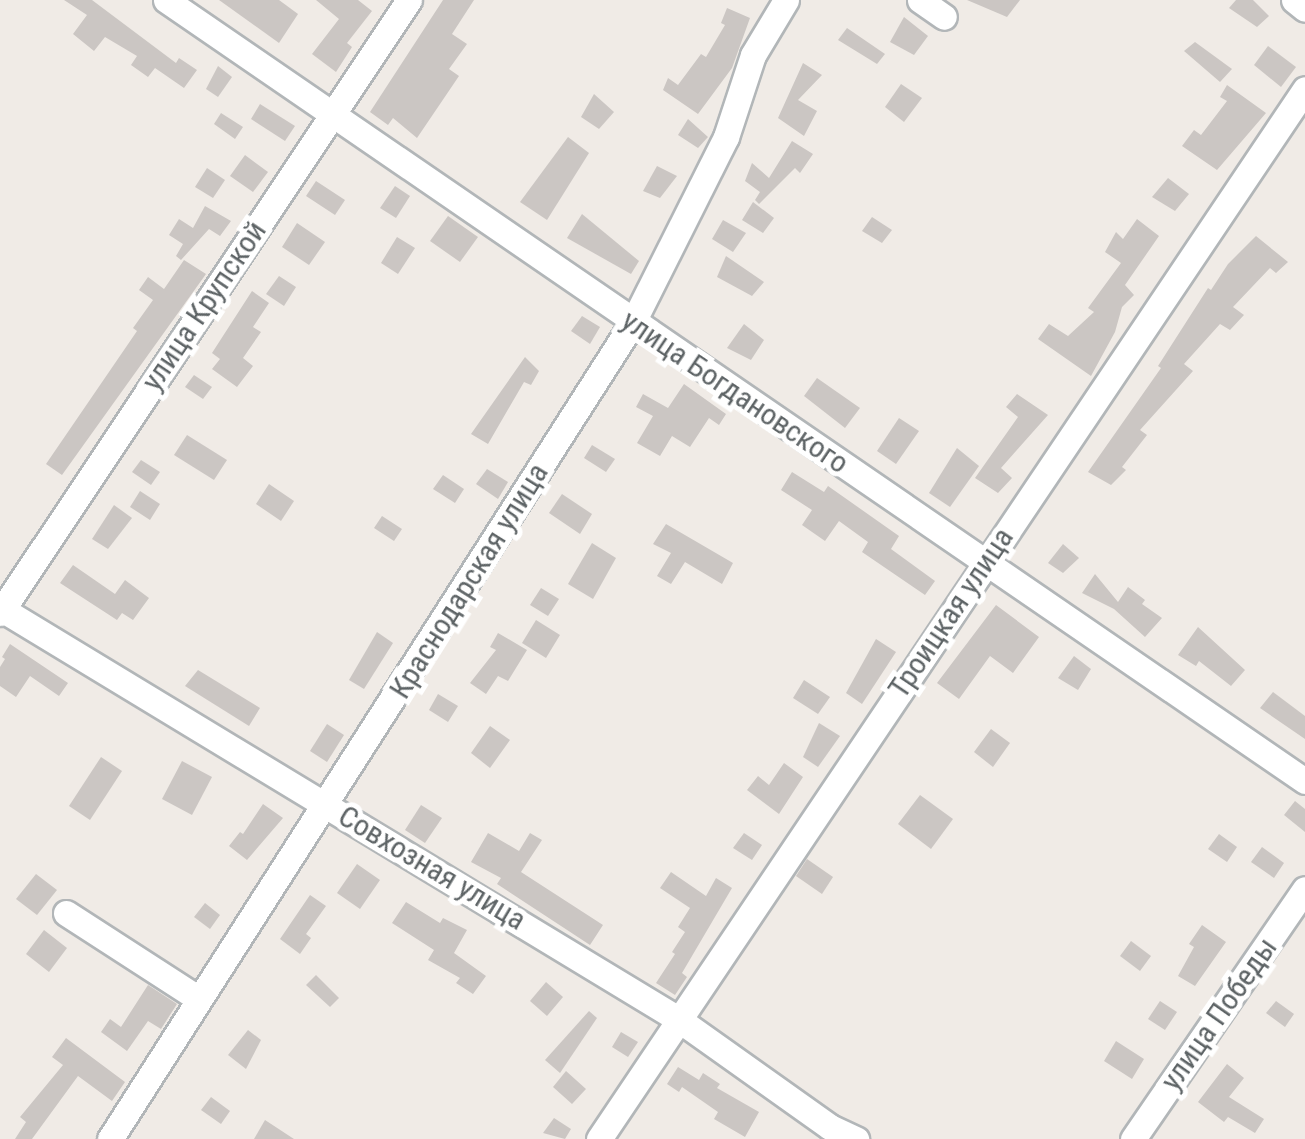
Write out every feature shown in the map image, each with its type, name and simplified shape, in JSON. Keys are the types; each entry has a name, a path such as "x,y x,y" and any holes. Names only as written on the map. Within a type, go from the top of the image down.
{"street":[{"name":"улица Богдановского","path":"166,0 1305,781"},
{"name":"улица Крупской","path":"1,610 409,0"},
{"name":"Краснодарская улица","path":"110,1139 633,322 726,137 753,55 786,0"},
{"path":"920,0 944,17"},
{"path":"1294,0 1305,10"},
{"name":"Троицкая улица","path":"599,1139 1305,89"},
{"name":"Совхозная улица","path":"1,610 678,1018 828,1133 856,1139"},
{"name":"улица Победы","path":"1133,1139 1305,889"},
{"path":"66,912 199,999"}],"building":[{"path":"64,0 92,0 176,63 179,58 197,70 184,88 155,68 148,77 131,65 137,56 105,37 94,51 73,34 87,15"},
{"path":"219,0 279,0 298,14 279,43"},
{"path":"316,0 358,0 372,11 347,43 352,47 336,72 312,54 339,19"},
{"path":"443,0 474,0 452,34 467,44 449,69 459,76 417,138 393,118 388,125 370,112"},
{"path":"967,0 1020,0 1007,17"},
{"path":"1236,0 1253,0 1269,16 1257,27 1229,8"},
{"path":"727,8 750,18 732,68 698,114 663,90 668,78 678,85 701,54 706,57 725,25 721,23"},
{"path":"904,17 928,36 914,55 890,42"},
{"path":"847,28 885,54 877,64 838,40"},
{"path":"1195,42 1232,69 1220,82 1184,51"},
{"path":"1268,46 1296,67 1281,87 1254,65"},
{"path":"803,63 822,75 798,100 817,111 804,136 778,118"},
{"path":"218,66 232,77 218,97 206,89"},
{"path":"901,84 922,98 904,122 885,107"},
{"path":"1227,85 1266,113 1217,170 1182,146 1194,130 1201,135 1227,101 1220,97"},
{"path":"594,94 614,112 599,129 581,117"},
{"path":"260,104 295,126 285,141 251,119"},
{"path":"221,113 243,127 235,139 214,124"},
{"path":"688,119 708,137 698,148 678,135"},
{"path":"568,137 589,153 547,220 520,202"},
{"path":"792,141 813,154 800,173 795,168 759,204 755,200 760,192 745,181 752,163 769,178"},
{"path":"245,155 268,172 253,192 230,176"},
{"path":"657,166 677,176 660,198 643,191"},
{"path":"207,168 225,180 213,198 195,187"},
{"path":"1168,178 1189,194 1175,211 1152,197"},
{"path":"316,181 345,200 335,215 306,196"},
{"path":"395,186 410,196 396,218 380,208"},
{"path":"753,202 774,218 763,233 742,220"},
{"path":"205,206 231,221 220,236 209,229 181,260 176,256 183,244 169,235 179,219 193,228"},
{"path":"582,214 639,261 631,274 567,238"},
{"path":"448,216 478,237 460,262 430,241"},
{"path":"872,217 892,230 882,243 862,231"},
{"path":"1137,219 1159,236 1125,285 1134,295 1122,307 1115,332 1091,376 1038,339 1049,324 1068,336 1094,312 1088,308 1121,263 1105,252 1116,232 1123,239"},
{"path":"723,220 746,233 733,252 712,239"},
{"path":"297,223 325,242 309,265 282,247"},
{"path":"1256,236 1288,262 1276,273 1270,268 1233,307 1244,315 1230,330 1220,324 1184,364 1193,371 1140,430 1147,435 1122,467 1126,470 1111,485 1088,472 1161,368 1158,366 1208,288 1211,290 1228,264"},
{"path":"397,237 415,248 398,274 381,263"},
{"path":"726,256 764,282 752,296 717,277"},
{"path":"184,260 206,274 62,475 46,464 137,331 133,328 153,300 139,290 148,277 164,289"},
{"path":"279,276 296,287 284,306 266,294"},
{"path":"252,291 269,303 253,327 261,332 243,358 253,366 237,387 212,369 220,359 212,353"},
{"path":"582,316 600,327 590,344 571,331"},
{"path":"744,324 764,340 751,360 727,348"},
{"path":"525,357 539,371 531,385 524,382 488,444 471,434"},
{"path":"194,375 212,387 203,399 185,387"},
{"path":"817,378 860,408 845,428 804,396"},
{"path":"684,384 726,414 719,425 709,418 690,447 672,436 660,456 637,443 653,416 636,407 643,394 668,408"},
{"path":"1017,394 1048,415 1001,468 1012,478 998,493 975,478 1018,417 1006,407"},
{"path":"899,418 919,431 896,464 877,451"},
{"path":"187,435 227,460 214,480 174,455"},
{"path":"592,445 615,459 606,472 584,458"},
{"path":"957,448 979,466 950,507 929,493"},
{"path":"141,460 160,472 151,485 132,472"},
{"path":"487,469 508,482 498,499 476,484"},
{"path":"792,472 824,492 828,486 899,536 891,549 935,581 925,595 862,552 868,542 839,521 825,541 802,525 812,510 781,490"},
{"path":"443,475 464,489 455,503 433,489"},
{"path":"269,484 294,501 281,521 256,504"},
{"path":"140,491 160,504 150,520 130,507"},
{"path":"562,494 592,514 580,534 549,513"},
{"path":"114,505 132,518 108,549 92,539"},
{"path":"382,516 402,529 394,541 374,528"},
{"path":"666,524 733,563 722,584 685,562 671,584 657,576 671,553 653,544"},
{"path":"592,543 616,558 593,599 568,584"},
{"path":"1063,544 1079,558 1063,573 1048,563"},
{"path":"73,565 115,594 125,580 149,598 133,620 122,613 117,620 60,583"},
{"path":"1095,574 1118,602 1128,587 1145,600 1142,604 1162,618 1145,637 1114,609 1082,593"},
{"path":"541,588 559,599 548,616 530,605"},
{"path":"996,605 1039,637 1013,673 990,656 959,699 937,683"},
{"path":"536,620 560,635 546,658 522,643"},
{"path":"1198,627 1245,670 1231,686 1199,661 1196,666 1178,655"},
{"path":"377,632 393,643 364,689 349,680"},
{"path":"498,633 527,650 508,681 498,676 486,694 470,683 496,650 490,647"},
{"path":"876,639 896,652 862,704 846,693"},
{"path":"10,644 68,683 59,696 30,676 16,697 0,686 0,667 5,659 2,657"},
{"path":"1074,656 1091,669 1078,690 1058,678"},
{"path":"198,670 260,708 249,726 185,686"},
{"path":"804,680 830,697 818,714 793,698"},
{"path":"1273,692 1305,716 1305,739 1260,708"},
{"path":"438,694 458,706 448,722 429,710"},
{"path":"819,723 840,736 818,767 803,757"},
{"path":"327,724 344,735 327,762 310,751"},
{"path":"490,726 510,740 490,768 471,753"},
{"path":"991,729 1010,743 993,767 974,752"},
{"path":"101,757 122,771 90,820 69,806"},
{"path":"182,761 212,777 192,815 162,799"},
{"path":"784,763 803,777 779,814 747,790 758,776 769,785"},
{"path":"920,795 953,819 931,849 898,824"},
{"path":"1295,801 1305,809 1305,832 1284,815"},
{"path":"263,804 283,818 247,860 229,846 240,832 243,834"},
{"path":"421,805 442,818 425,843 405,830"},
{"path":"488,833 519,851 530,833 542,840 521,872 603,925 590,945 497,884 501,878 471,862"},
{"path":"744,833 762,845 752,860 733,848"},
{"path":"1219,834 1237,847 1227,862 1208,849"},
{"path":"1262,847 1284,863 1274,878 1251,862"},
{"path":"807,859 833,877 822,894 796,876"},
{"path":"357,864 380,880 360,909 337,893"},
{"path":"671,872 706,896 716,878 732,888 682,973 687,977 675,995 656,983 685,932 678,927 690,908 660,888"},
{"path":"36,874 57,890 37,915 16,899"},
{"path":"310,895 326,906 306,934 311,938 300,954 280,939"},
{"path":"406,902 440,923 443,918 467,930 454,953 486,976 473,994 456,983 460,978 428,960 434,950 392,923"},
{"path":"205,903 220,915 210,929 194,917"},
{"path":"1202,925 1226,942 1195,986 1178,976 1194,947 1189,944"},
{"path":"44,930 67,948 49,972 26,954"},
{"path":"1131,941 1151,956 1140,971 1120,956"},
{"path":"316,975 339,998 330,1007 306,985"},
{"path":"546,982 563,997 547,1016 530,1001"},
{"path":"148,985 177,1004 161,1029 148,1021 127,1051 101,1032 110,1019 121,1027"},
{"path":"1160,1001 1177,1012 1165,1030 1148,1019"},
{"path":"1276,1001 1294,1014 1285,1027 1266,1013"},
{"path":"589,1011 597,1018 560,1073 545,1060"},
{"path":"248,1030 261,1040 246,1069 228,1055"},
{"path":"621,1032 638,1042 628,1057 612,1047"},
{"path":"66,1038 125,1082 112,1101 78,1076 32,1139 15,1139 26,1122 20,1117 63,1065 52,1057"},
{"path":"1116,1041 1144,1059 1132,1079 1104,1061"},
{"path":"1227,1064 1244,1078 1229,1097 1264,1119 1255,1133 1228,1117 1224,1122 1198,1102"},
{"path":"678,1067 699,1080 703,1073 720,1084 717,1088 759,1112 745,1137 714,1119 718,1112 682,1087 679,1092 667,1084"},
{"path":"566,1071 586,1089 572,1104 553,1087"},
{"path":"211,1097 230,1111 221,1124 201,1110"},
{"path":"554,1118 571,1129 565,1139 543,1133"},
{"path":"265,1120 294,1139 254,1139"}]}
